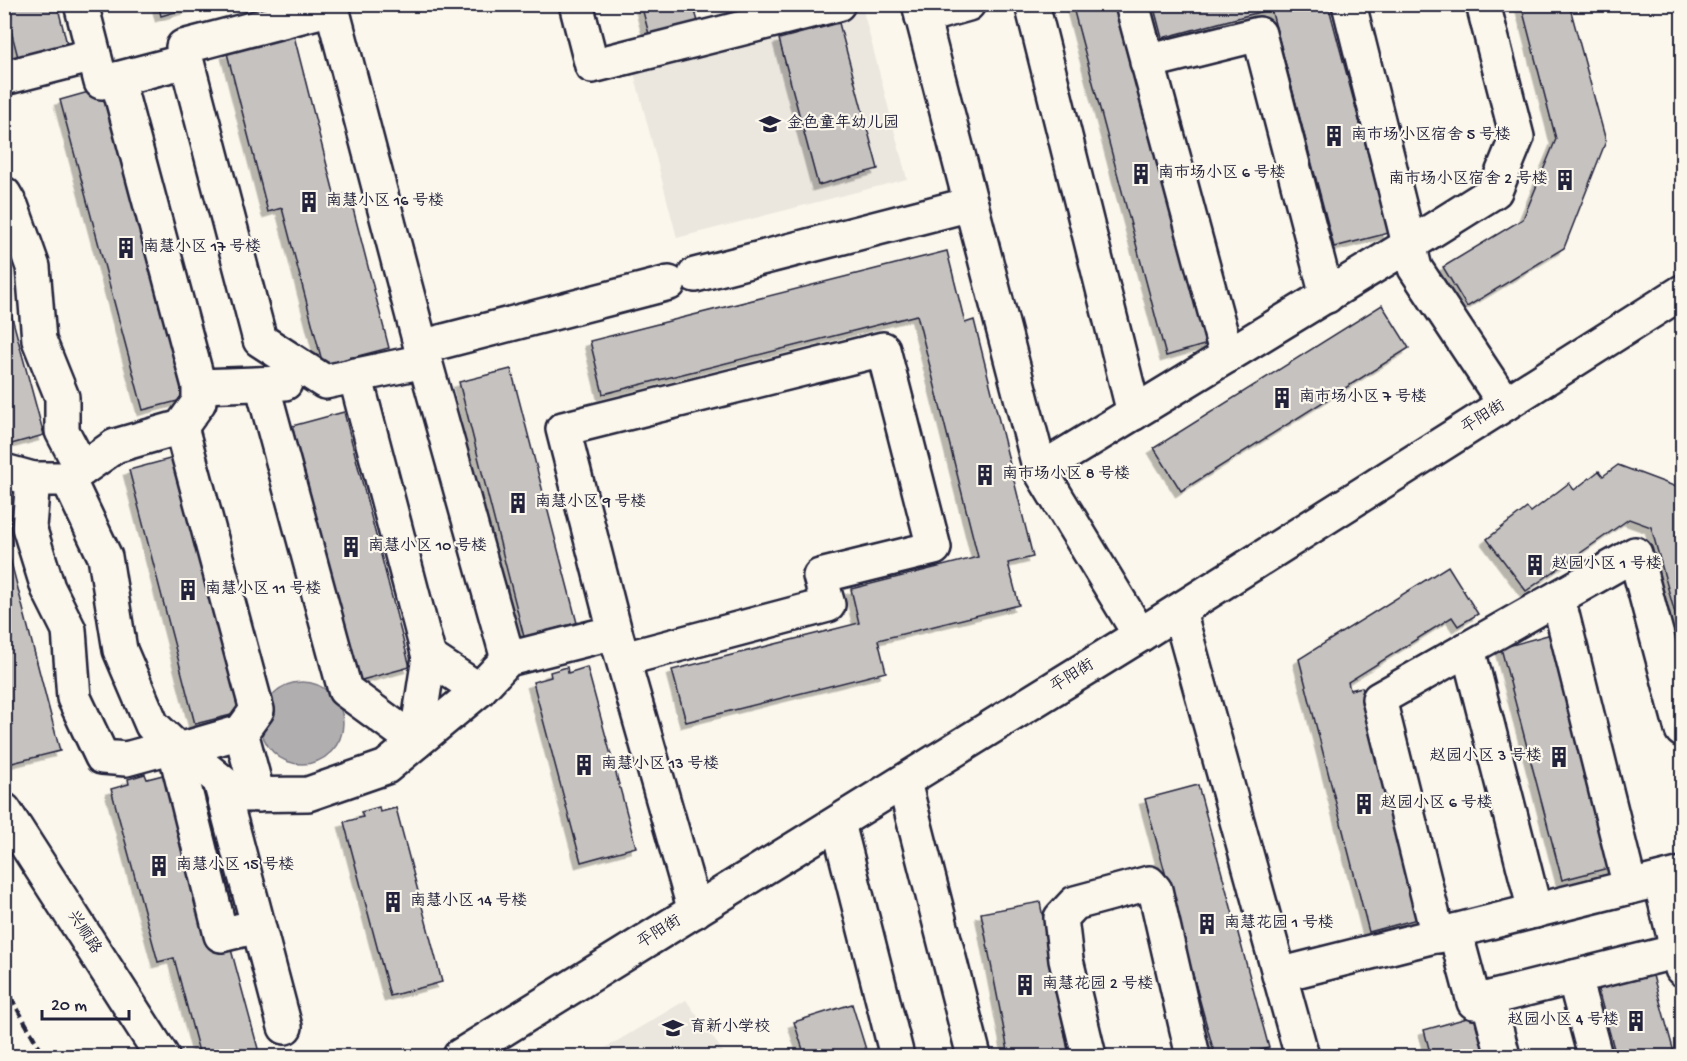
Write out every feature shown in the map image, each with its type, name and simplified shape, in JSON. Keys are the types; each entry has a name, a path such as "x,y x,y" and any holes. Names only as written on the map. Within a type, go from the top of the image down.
{"street":[{"path":"81,4 101,82 186,61"},
{"path":"576,4 592,66 838,4"},
{"path":"968,4 921,11 1040,470 1140,635"},
{"path":"1032,4 1134,413"},
{"path":"1132,4 1227,357"},
{"path":"1349,4 1415,268 1505,404"},
{"path":"1040,470 1495,191 1516,137 1483,4"},
{"path":"416,742 429,657 340,379 260,340 183,47 332,8 422,354 508,659"},
{"path":"1148,62 1259,33 1327,296"},
{"path":"4,78 94,55"},
{"path":"117,79 200,386 200,402 182,427 115,446 75,474 19,475 29,527 48,588 69,630 74,698 102,757 126,759 241,732 257,710 182,427"},
{"path":"4,194 12,208 33,267 39,340 62,397 62,431 105,557 120,650 152,725 238,795 308,794 386,767 479,690 508,659 620,646 828,605 820,576 934,548 883,349 563,429 620,646 695,911"},
{"path":"200,386 340,379 682,279 971,204"},
{"name":"平阳街","path":"460,1056 1179,611 1683,292"},
{"path":"262,384 345,690 416,742"},
{"path":"1558,598 1658,880 1680,960 1574,977 1474,1002 1447,934 1378,699 1635,554 1683,730"},
{"path":"1179,611 1302,1056"},
{"path":"1468,649 1535,911"},
{"path":"429,657 479,690"},
{"path":"241,732 258,795"},
{"path":"178,747 221,935 258,926"},
{"path":"220,781 285,1027"},
{"path":"904,782 974,1056"},
{"name":"兴顺路","path":"4,810 162,1056"},
{"path":"838,823 897,1056"},
{"path":"1280,975 1658,880"},
{"path":"1089,1056 1068,971 1061,918 1075,903 1149,883 1155,890 1193,1056"},
{"path":"1574,977 1595,1056"},
{"path":"1488,999 1503,1056"}],"shaded area":[{"name":"金色童年幼儿园","path":"863,10 907,179 677,238 633,69"},
{"path":"302,682 318,685 331,694 340,707 343,723 340,739 331,752 318,761 302,764 286,761 273,752 264,739 261,723 264,707 273,694 286,685"},
{"name":"育新小学校","path":"686,1000 726,1056 592,1056"}],"building":[{"path":"4,4 57,4 68,48 19,61"},
{"path":"158,4 202,4 161,16"},
{"path":"641,4 693,4 699,25 650,38"},
{"name":"南市场小区 6 号楼","path":"1072,4 1120,4 1211,343 1166,356"},
{"name":"南市场小区宿舍 5 号楼","path":"1153,4 1328,4 1389,233 1334,247 1271,9 1162,38"},
{"name":"南市场小区宿舍 2 号楼","path":"1521,4 1569,4 1606,141 1564,248 1467,307 1443,267 1523,219 1556,139"},
{"name":"金色童年幼儿园","path":"839,23 878,169 818,185 779,39"},
{"name":"南慧小区 16 号楼","path":"294,36 335,197 349,193 389,348 323,365 282,208 268,212 227,53"},
{"name":"南慧小区 17 号楼","path":"110,86 193,397 143,410 60,100"},
{"name":"南市场小区 8 号楼","path":"947,251 965,323 974,320 1033,557 1008,563 1019,605 878,640 886,672 686,722 672,670 859,623 851,589 978,557 917,315 603,394 590,341"},
{"path":"4,288 44,435 4,446"},
{"name":"南市场小区 7 号楼","path":"1382,305 1409,348 1181,491 1154,448"},
{"name":"南慧小区 9 号楼","path":"511,369 577,623 524,637 459,382"},
{"name":"南慧小区 10 号楼","path":"344,412 410,667 358,681 292,426"},
{"name":"南慧小区 11 号楼","path":"181,456 247,711 195,724 129,470"},
{"name":"赵园小区 1 号楼","path":"1618,465 1682,489 1682,639 1651,527 1629,519 1526,591 1487,539 1527,508 1531,512 1569,483 1574,490 1599,471 1603,476"},
{"path":"4,535 60,751 8,764 4,751"},
{"name":"赵园小区 6 号楼","path":"1448,566 1478,614 1458,626 1452,617 1348,682 1350,690 1362,687 1421,918 1369,932 1299,659"},
{"name":"赵园小区 3 号楼","path":"1555,633 1616,866 1562,880 1501,648"},
{"name":"南慧小区 13 号楼","path":"567,667 568,673 587,667 636,847 581,862 533,682 551,677 550,672"},
{"name":"南慧小区 15 号楼","path":"145,774 147,779 163,775 209,948 229,942 260,1056 200,1056 174,958 158,962 111,789 129,784 128,779"},
{"name":"南慧花园 1 号楼","path":"1198,785 1269,1048 1238,1056 1215,1056 1145,799"},
{"name":"南慧小区 14 号楼","path":"379,807 380,812 396,808 442,982 390,996 344,822 363,817 361,812"},
{"name":"南慧花园 2 号楼","path":"1040,902 1069,1056 1009,1056 981,913"},
{"name":"赵园小区 4 号楼","path":"1652,972 1675,1056 1616,1056 1597,986"},
{"path":"852,1004 868,1056 805,1056 794,1022"},
{"path":"1478,1015 1489,1056 1431,1056 1424,1030"}],"railway":[{"path":"4,985 44,1056"}],"place":[{"name":"金色童年幼儿园","path":"770,124"},
{"name":"南市场小区宿舍 5 号楼","path":"1334,136"},
{"name":"南市场小区 6 号楼","path":"1141,174"},
{"name":"南市场小区宿舍 2 号楼","path":"1565,180"},
{"name":"南慧小区 16 号楼","path":"309,202"},
{"name":"南慧小区 17 号楼","path":"126,248"},
{"name":"南市场小区 7 号楼","path":"1282,398"},
{"name":"南市场小区 8 号楼","path":"985,475"},
{"name":"南慧小区 9 号楼","path":"518,503"},
{"name":"南慧小区 10 号楼","path":"351,547"},
{"name":"赵园小区 1 号楼","path":"1535,565"},
{"name":"南慧小区 11 号楼","path":"188,590"},
{"name":"赵园小区 3 号楼","path":"1559,757"},
{"name":"南慧小区 13 号楼","path":"584,765"},
{"name":"赵园小区 6 号楼","path":"1364,804"},
{"name":"南慧小区 15 号楼","path":"159,866"},
{"name":"南慧小区 14 号楼","path":"393,902"},
{"name":"南慧花园 1 号楼","path":"1207,924"},
{"name":"南慧花园 2 号楼","path":"1025,985"},
{"name":"赵园小区 4 号楼","path":"1636,1021"},
{"name":"育新小学校","path":"673,1028"}]}
